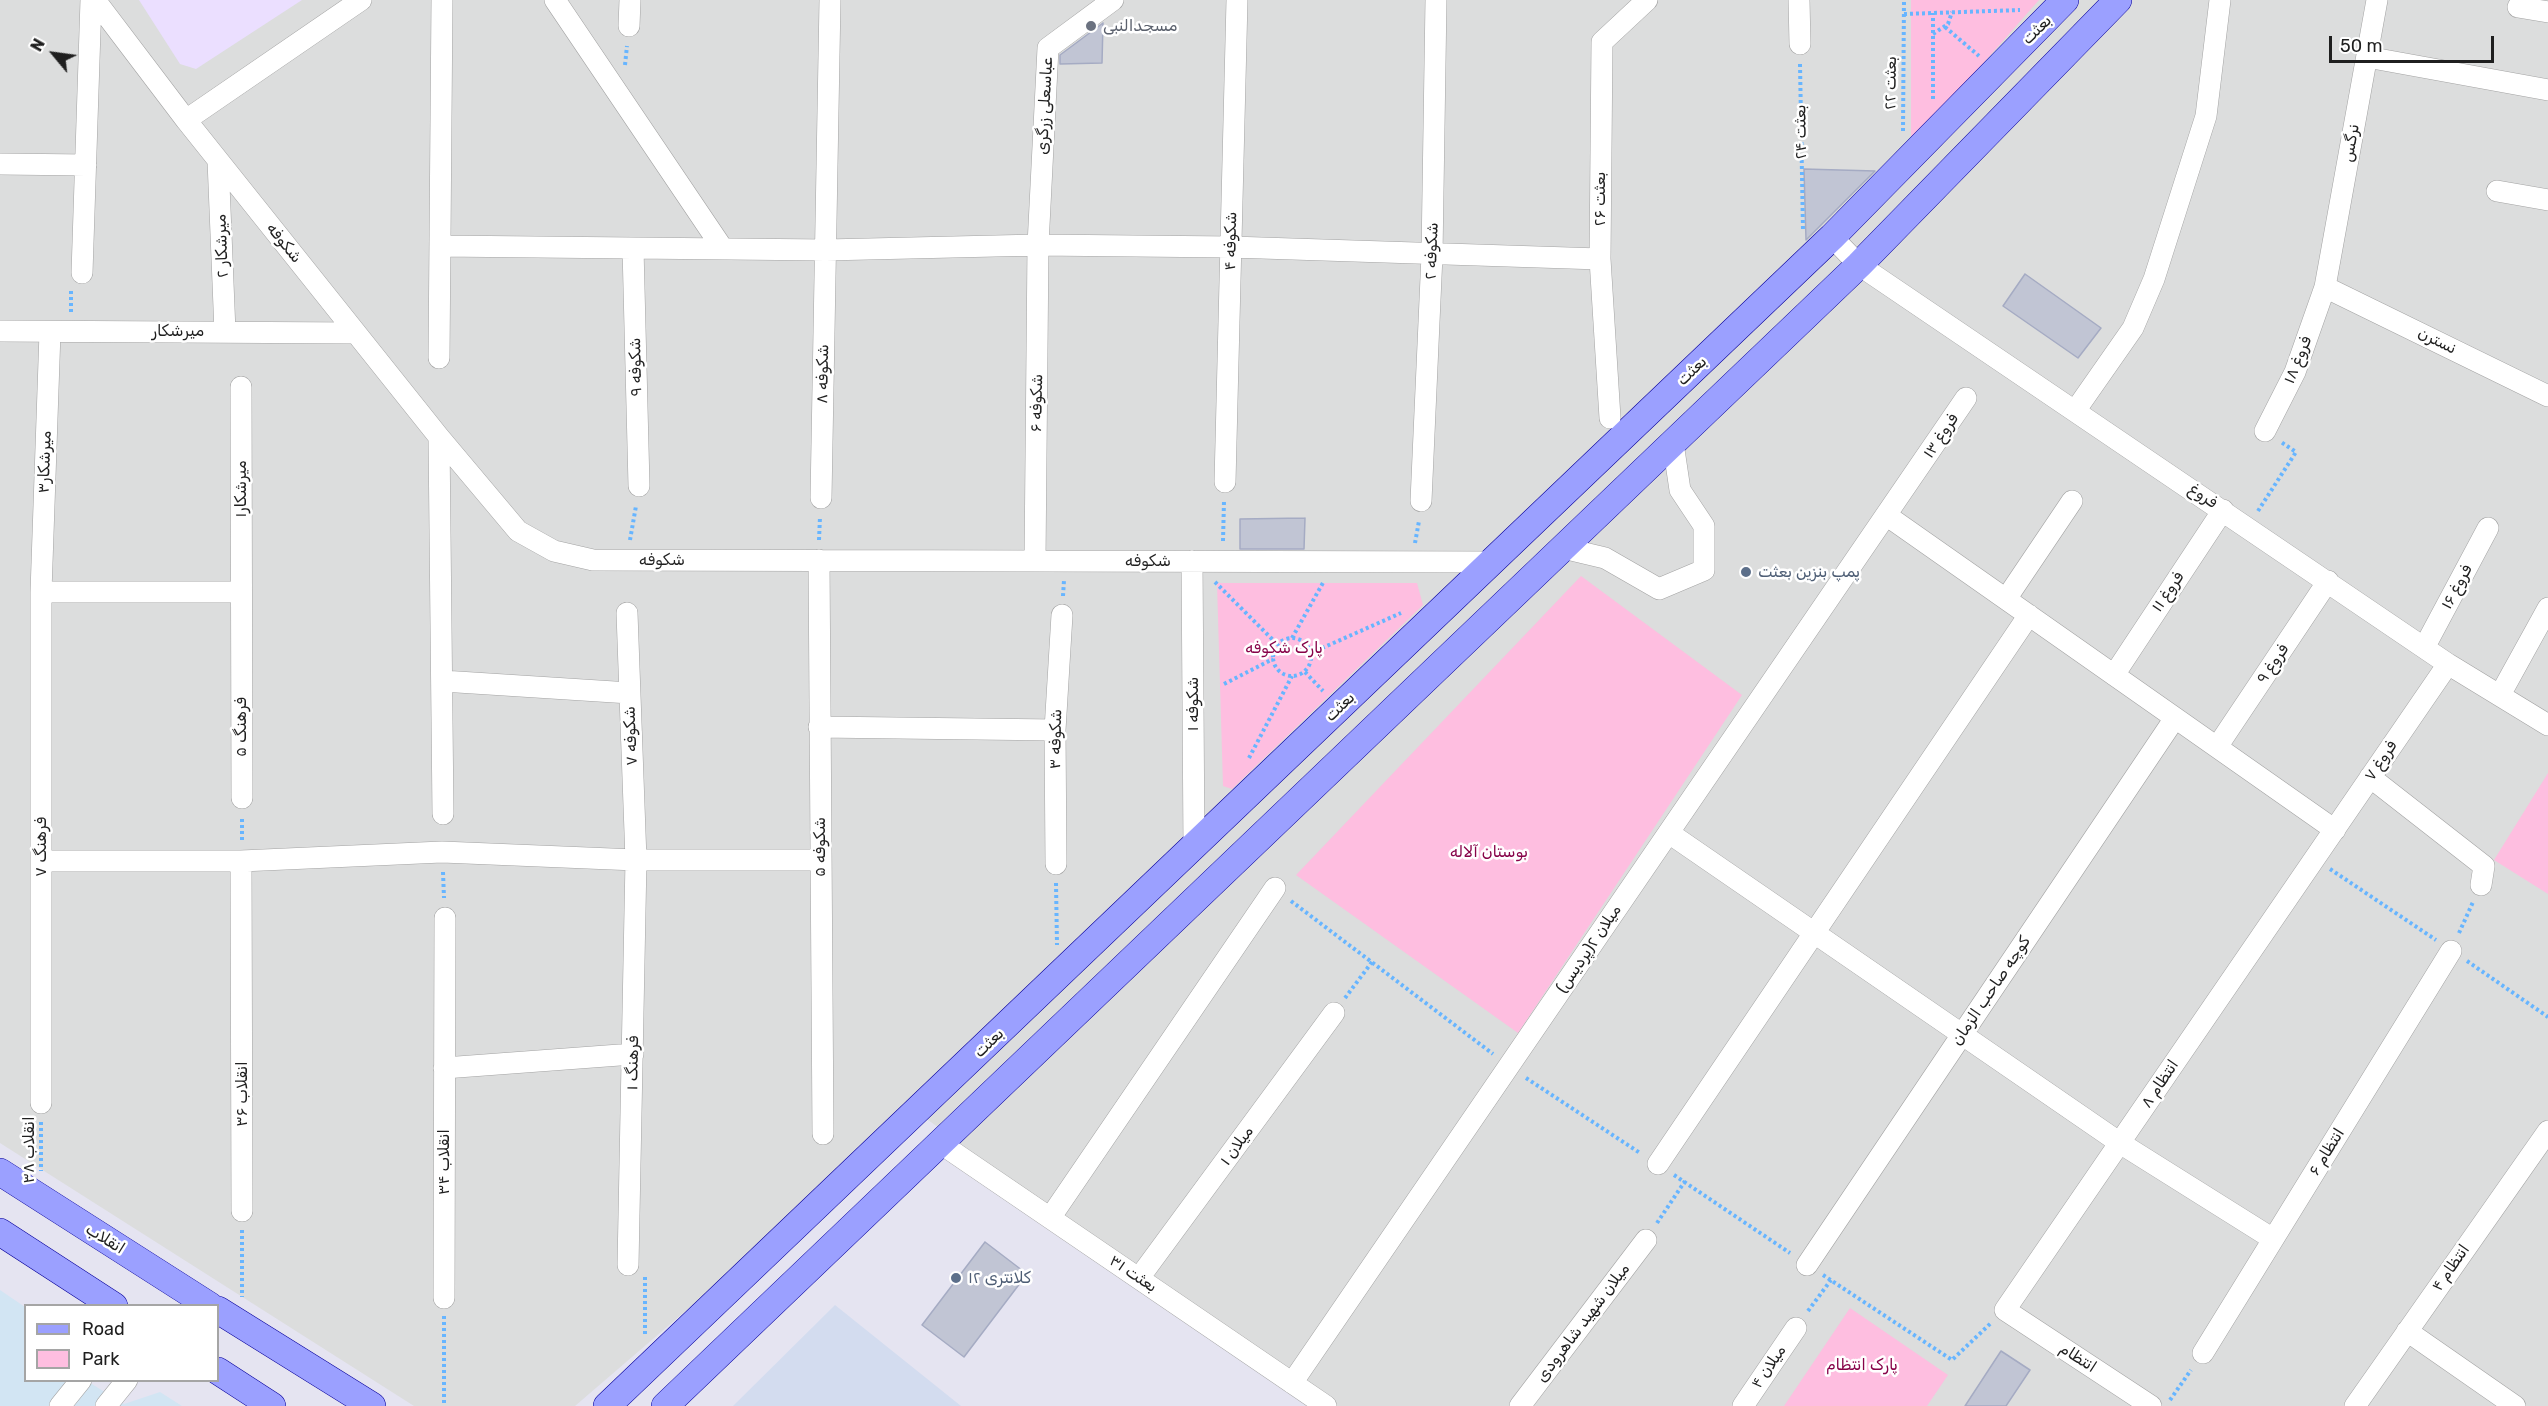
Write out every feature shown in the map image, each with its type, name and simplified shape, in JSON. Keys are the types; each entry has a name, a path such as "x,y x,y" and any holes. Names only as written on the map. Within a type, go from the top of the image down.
{"main road":[{"path":"665,1406 1859,265 2118,0"},
{"name":"بعثت","path":"607,1406 1804,264 2061,5"},
{"path":"917,1112 940,1143"},
{"name":"انقلاب","path":"0,1172 208,1304"},
{"path":"0,1232 112,1304"},
{"path":"219,1311 372,1406"},
{"path":"219,1372 272,1406"}],"street":[{"name":"شکوفه","path":"93,0 439,437 518,531 554,550 593,560 1492,562"},
{"path":"82,273 93,0"},
{"path":"186,120 361,0"},
{"path":"438,358 442,0"},
{"path":"555,0 723,249"},
{"path":"629,26 630,0"},
{"name":"شکوفه ۸","path":"820,498 830,0"},
{"name":"عباسعلی زرگری","path":"1038,245 1048,48 1113,0"},
{"name":"شکوفه ۴","path":"1225,482 1237,0"},
{"name":"شکوفه ۲","path":"1422,501 1432,255 1436,0"},
{"name":"بعثت ۲۶","path":"1610,418 1600,260 1602,42 1647,0"},
{"path":"1799,0 1800,44"},
{"path":"2075,411 2133,328 2154,279 2206,116 2220,0"},
{"name":"نرگس","path":"2325,287 2377,0"},
{"path":"2518,7 2548,12"},
{"path":"2367,57 2548,90"},
{"name":"میرشکار ۲","path":"218,160 225,332"},
{"path":"0,164 86,165"},
{"path":"2497,191 2548,200"},
{"name":"فروغ","path":"1832,237 1859,265 2425,646 2448,664 2548,725"},
{"path":"440,246 826,250 1038,245 1231,247 1600,260"},
{"name":"شکوفه ۶","path":"1035,561 1038,245"},
{"name":"شکوفه ۹","path":"633,248 639,486"},
{"name":"نسترن","path":"2325,287 2548,396"},
{"name":"فروغ ۱۸","path":"2265,430 2295,372 2325,287"},
{"name":"میرشکار","path":"0,331 356,333"},
{"name":"میرشکار۳","path":"41,592 60,331"},
{"name":"میرشکار۱","path":"241,387 241,592"},
{"name":"فروغ ۱۳","path":"1886,515 1966,398"},
{"path":"439,437 443,814"},
{"path":"1563,548 1605,558 1659,589 1704,570 1704,526 1680,490 1673,443"},
{"path":"2006,599 2072,501"},
{"name":"فروغ ۱۱","path":"2114,675 2223,510"},
{"path":"1886,515 2335,830"},
{"name":"میلان ۲(پردیس)","path":"1292,1383 1886,515"},
{"name":"فروغ ۱۶","path":"2425,646 2488,528"},
{"name":"شکوفه ۵","path":"819,560 823,1134"},
{"name":"شکوفه ۱","path":"1194,847 1208,561"},
{"name":"فروغ ۹","path":"2217,747 2328,581"},
{"path":"41,592 241,592"},
{"name":"فرهنگ ۷","path":"41,592 41,1103"},
{"name":"فرهنگ ۵","path":"241,592 242,798"},
{"path":"2500,695 2548,608"},
{"name":"شکوفه ۷","path":"627,613 636,860"},
{"name":"شکوفه ۳","path":"1056,864 1055,730 1062,615"},
{"path":"1658,1164 2029,615"},
{"name":"فروغ ۷","path":"2315,858 2448,664"},
{"path":"442,681 630,693"},
{"name":"کوچه صاحب الزمان","path":"1807,1264 2175,718"},
{"path":"819,727 1055,730"},
{"path":"2370,777 2484,866 2481,885"},
{"path":"1669,833 2120,1143 2273,1239"},
{"path":"41,861 242,861 442,852 636,860 820,860"},
{"name":"انتظام ۸","path":"2005,1310 2315,858"},
{"name":"فرهنگ ۱","path":"628,1265 636,860"},
{"name":"انقلاب ۳۶","path":"242,861 242,1211"},
{"path":"1050,1218 1275,888"},
{"name":"انقلاب ۳۴","path":"444,1298 445,918"},
{"name":"انتظام ۶","path":"2202,1353 2451,951"},
{"name":"میلان ۱","path":"1139,1278 1334,1013"},
{"path":"444,1068 633,1054"},
{"name":"انتظام ۴","path":"2355,1406 2548,1131"},
{"name":"بعثت ۳۱","path":"940,1143 1326,1406"},
{"name":"میلان شهید شاهرودی","path":"1520,1406 1646,1240"},
{"name":"انتظام","path":"2005,1310 2151,1406"},
{"name":"میلان ۴","path":"1743,1406 1796,1328"},
{"path":"2407,1331 2515,1406"},
{"path":"60,1406 79,1382"},
{"path":"106,1406 125,1382"}],"path":[{"name":"بعثت ۲۲","path":"1903,166 1904,0"},
{"path":"1904,14 2061,5"},
{"path":"1933,34 1945,27 1952,12"},
{"path":"1933,13 1933,135"},
{"path":"1945,27 1996,71"},
{"name":"بعثت ۲۴","path":"1800,44 1804,264"},
{"path":"60,331 71,281 82,273"},
{"path":"2248,527 2296,452"},
{"path":"1225,482 1208,561 1212,579 1278,645"},
{"path":"627,560 639,486"},
{"path":"819,560 820,498"},
{"path":"1412,562 1422,501"},
{"path":"1062,615 1066,561"},
{"path":"1292,638 1335,562"},
{"path":"1311,653 1404,612"},
{"path":"1224,684 1273,659 1278,645 1285,639 1303,641 1311,653 1307,670 1303,674 1292,676 1279,672 1273,659"},
{"path":"1246,764 1292,676"},
{"path":"242,798 242,861"},
{"path":"2315,858 2548,1017"},
{"path":"1056,864 1058,978"},
{"path":"2451,951 2481,885"},
{"path":"1275,888 1509,1066 1952,1360 2005,1310"},
{"path":"1334,1013 1372,962"},
{"name":"انقلاب ۳۸","path":"41,1103 41,1198"},
{"path":"1646,1240 1685,1181"},
{"path":"242,1211 242,1326"},
{"path":"628,1265 645,1269 645,1369"},
{"path":"1796,1328 1831,1280"},
{"path":"444,1298 444,1406"},
{"path":"2166,1406 2202,1353"}],"shaded area":[{"path":"0,0 2548,0 2548,1406 1323,1406 917,1112 575,1406 414,1406 0,1143"},
{"path":"139,0 302,0 196,69 180,64"},
{"path":"0,1290 24,1306 24,1382 89,1382 124,1404 160,1392 182,1406 0,1406"},
{"path":"835,1305 961,1406 733,1406"}],"green space":[{"path":"1911,0 2039,0 1919,136 1911,139"},
{"name":"بوستان آلاله","path":"1581,576 1742,695 1518,1033 1296,875"},
{"name":"پارک شکوفه","path":"1217,583 1417,583 1423,605 1232,789 1223,786"},
{"path":"2548,773 2548,894 2494,860"},
{"name":"پارک انتظام","path":"1850,1308 1948,1375 1927,1406 1784,1406"}],"building":[{"name":"مسجدالنبی","path":"1103,23 1102,63 1060,64 1060,55"},
{"path":"1804,169 1875,171 1806,240"},
{"path":"2025,274 2101,328 2078,358 2003,306"},
{"path":"1305,518 1304,549 1240,549 1240,519"},
{"path":"985,1242 1027,1274 964,1357 922,1325"},
{"path":"2001,1351 2030,1370 2006,1406 1965,1406"}],"place":[{"name":"مسجدالنبی","path":"1091,26"},
{"name":"پمپ بنزین بعثت","path":"1746,572"},
{"name":"کلانتری ۱۲","path":"956,1278"}]}
